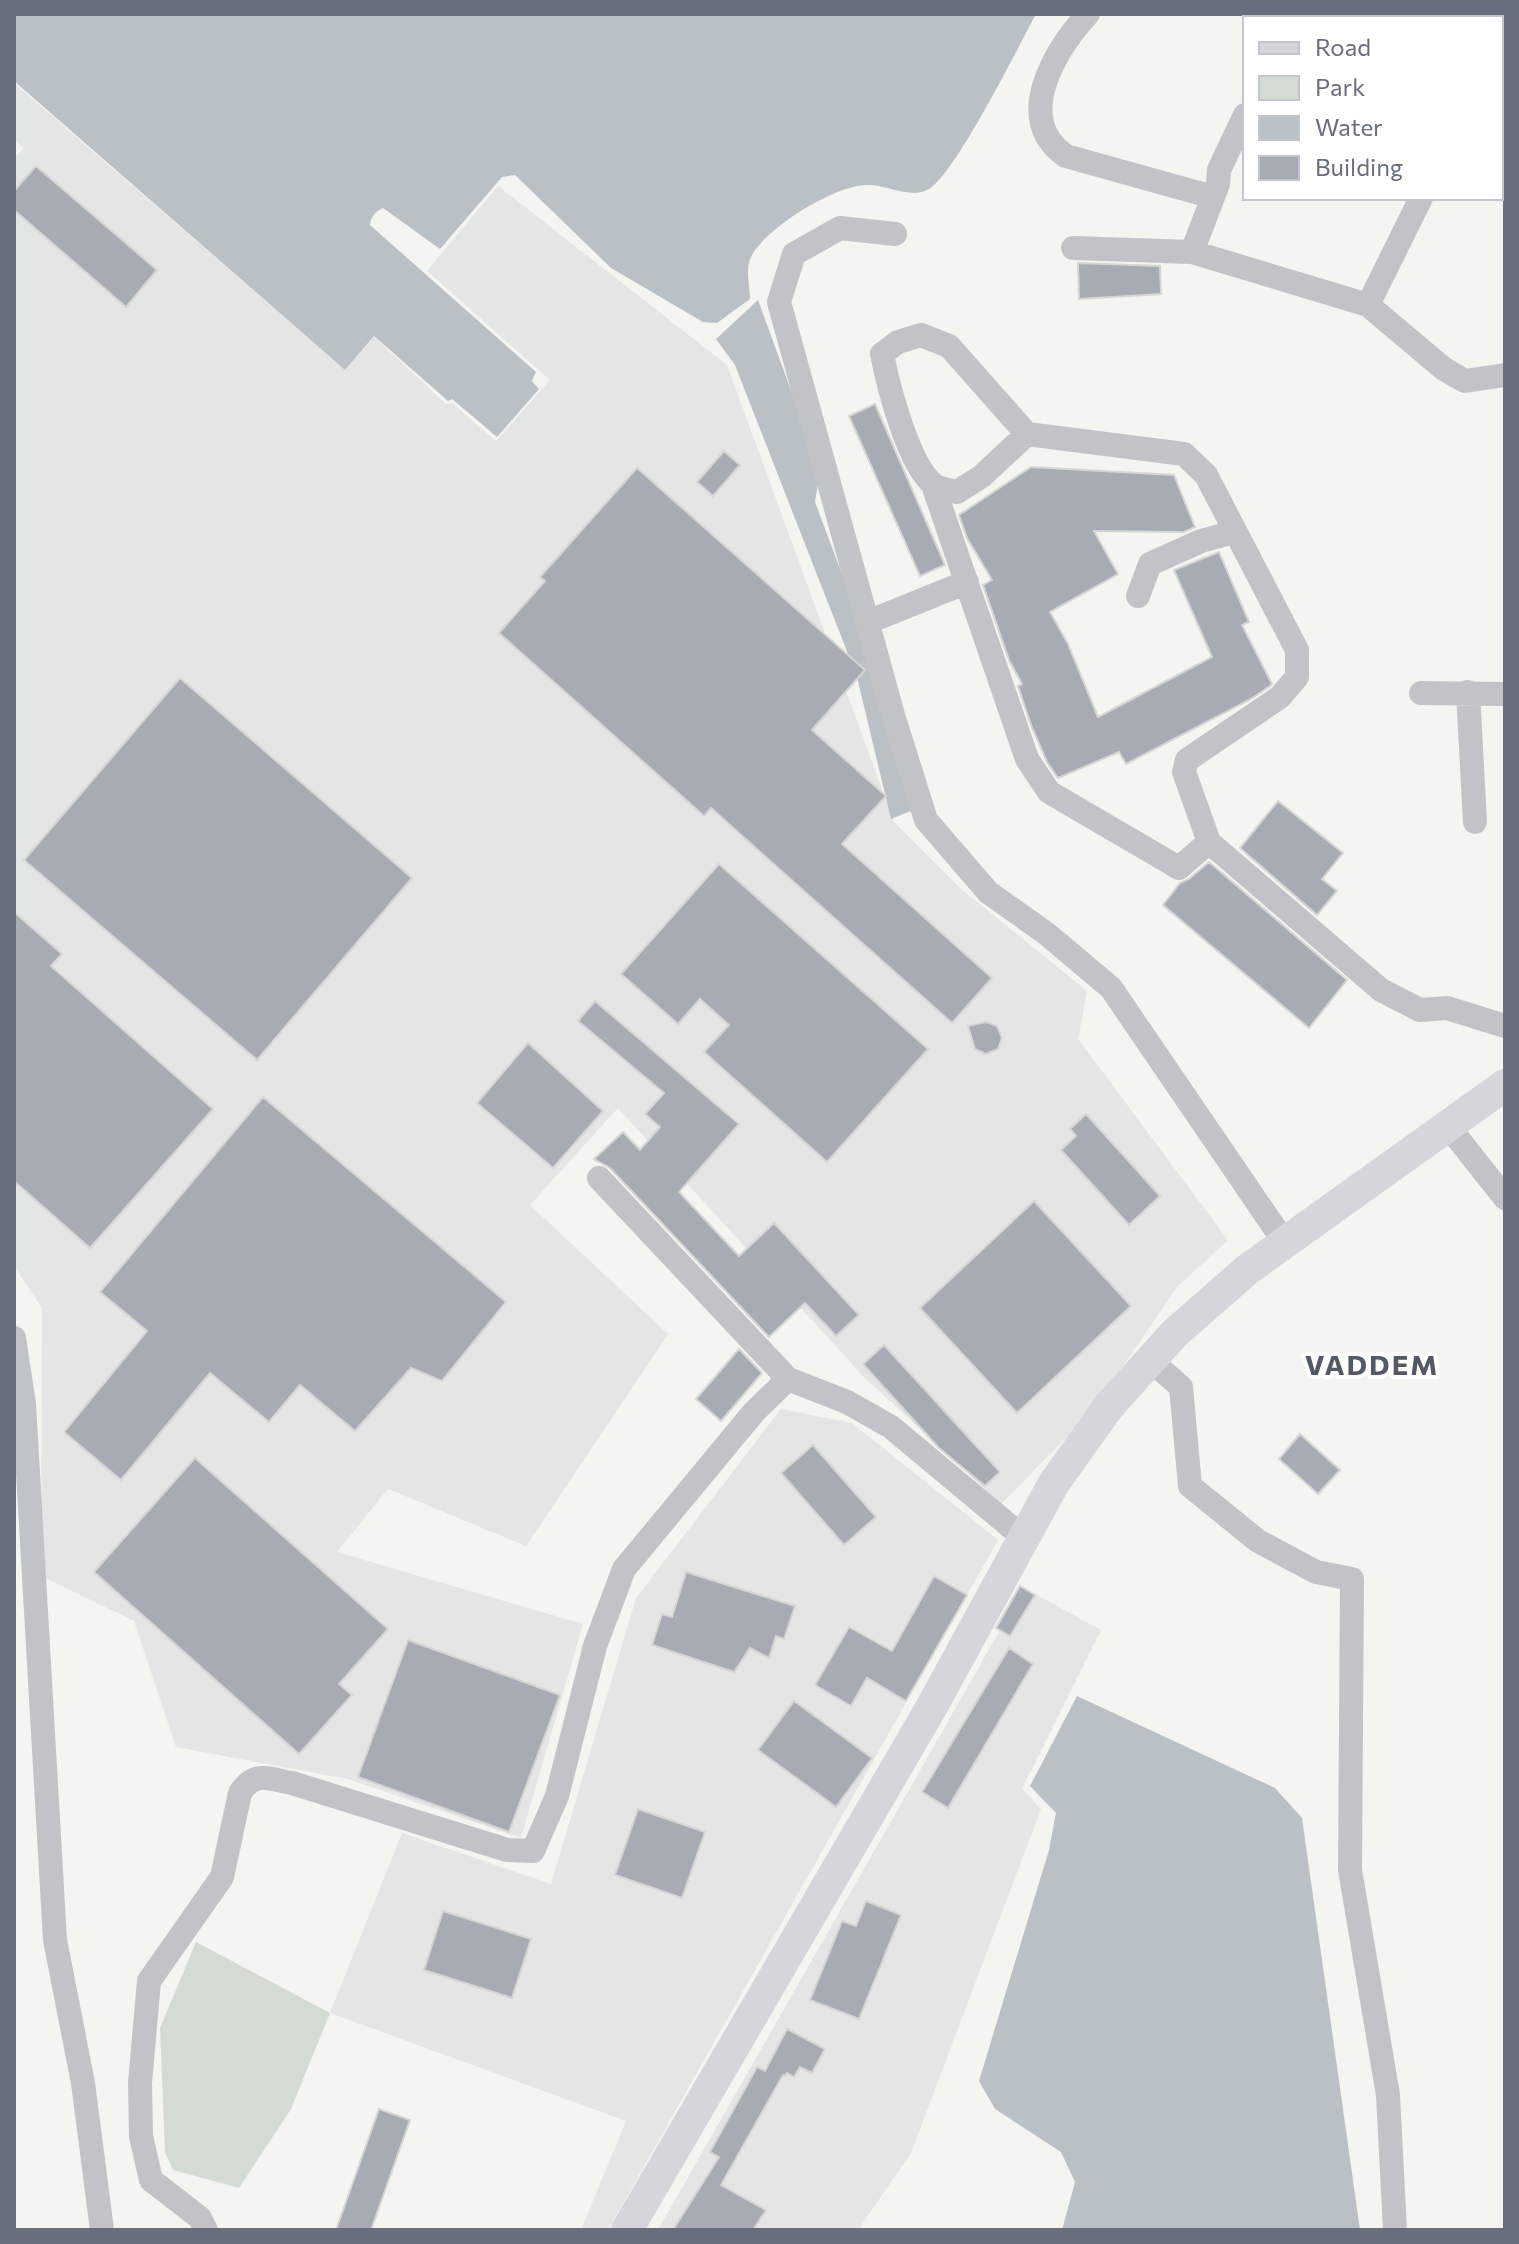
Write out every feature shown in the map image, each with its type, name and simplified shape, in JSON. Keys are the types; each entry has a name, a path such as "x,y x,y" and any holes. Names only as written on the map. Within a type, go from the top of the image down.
{"main road":[{"path":"627,2230 811,1919 1054,1483 1109,1406 1183,1326 1248,1269 1505,1085"}],"street":[{"path":"1088,14 1069,35 1049,73 1040,104 1042,131 1052,147 1066,156 1213,197"},
{"path":"1192,252 1213,197 1219,170 1243,119"},
{"path":"1368,305 1420,200"},
{"path":"895,234 840,228 794,254 779,302 893,715 926,820 988,892 1047,934 1111,988 1285,1243"},
{"path":"1073,248 1192,252 1368,305 1444,369 1465,381 1502,371"},
{"path":"1209,842 1179,868 1049,792 1027,759 933,485 918,463 891,401 882,354 898,342 921,335 949,346 1027,434 1184,454 1206,475 1297,650 1297,677 1280,697 1187,760 1184,772 1209,842 1381,990 1420,1010 1447,1008 1505,1026"},
{"path":"933,485 957,492 982,476 1027,434"},
{"path":"1138,596 1150,564 1201,541 1234,532"},
{"path":"868,622 967,582"},
{"path":"1468,692 1475,822"},
{"path":"1421,693 1505,694"},
{"path":"1448,1126 1505,1198"},
{"path":"599,1178 788,1379 847,1402 891,1427 1024,1538"},
{"path":"14,1338 24,1404 55,1940 83,2083 102,2230"},
{"path":"1150,1360 1181,1387 1190,1486 1258,1541 1316,1572 1352,1579 1350,1870 1388,2095 1395,2230"},
{"path":"206,2230 200,2218 151,2180 141,2136 140,2083 149,1981 222,1877 240,1793 247,1783 258,1777 292,1783 507,1850 533,1851 557,1796 595,1646 624,1569 754,1412 788,1379"}],"shaded area":[{"path":"14,83 345,370 374,337 446,404 452,403 496,441 550,380 427,271 498,186 727,365 894,822 961,889 1087,991 1078,1039 1228,1240 1177,1287 1092,1411 1001,1504 863,1376 618,1108 530,1205 668,1334 526,1546 388,1489 337,1552 583,1624 521,1838 348,1779 176,1747 134,1621 41,1576 42,1308 14,1266 14,159 24,148 14,140"},
{"path":"781,1409 852,1423 998,1540 608,2230 581,2230 626,2121 330,2013 402,1833 551,1884 636,1598"},
{"path":"1024,1588 1101,1630 1022,1789 1041,1809 911,2153 858,2230 658,2230"}],"green space":[{"path":"196,1942 330,2013 291,2109 239,2188 173,2170 165,2152 160,2028"}],"water":[{"path":"14,14 1036,14 968,138 938,181 927,190 913,193 874,185 853,187 802,210 785,221 759,246 748,267 750,299 717,323 703,322 611,268 515,175 502,177 440,249 383,208 378,211 370,225 536,372 532,381 539,389 497,437 452,399 448,401 374,336 345,370 14,81"},
{"path":"758,300 820,470 815,502 885,689 911,811 891,819 857,677 735,365 716,339"},
{"path":"1077,1696 1275,1788 1302,1818 1360,2230 1062,2230 1075,2182 1061,2152 995,2109 979,2081 1049,1850 1056,1813 1030,1786"}],"building":[{"path":"36,166 157,270 126,307 14,210 14,191"},
{"path":"1078,263 1160,266 1161,294 1079,299"},
{"path":"875,404 945,565 920,576 849,416"},
{"path":"724,451 740,465 713,496 697,482"},
{"path":"1031,467 1174,475 1195,527 1184,532 1094,531 1118,574 1050,612 1068,644 1098,717 1212,657 1174,570 1219,552 1249,622 1242,625 1272,684 1249,700 1126,764 1119,752 1058,778 1047,762 1031,725 1018,686 1022,684 1009,660 983,585 992,580 967,538 959,515"},
{"path":"637,468 865,670 812,730 886,796 842,844 992,978 952,1023 711,808 704,816 499,633 545,581 540,577"},
{"path":"180,678 412,878 257,1060 24,860"},
{"path":"1278,801 1343,853 1322,879 1337,891 1317,915 1240,848"},
{"path":"1209,862 1347,980 1309,1028 1163,905 1180,883"},
{"path":"719,864 928,1049 827,1162 704,1052 729,1025 700,999 678,1024 621,974"},
{"path":"14,912 62,954 51,966 213,1109 90,1248 14,1181"},
{"path":"595,1001 739,1124 679,1192 739,1256 774,1223 859,1315 836,1336 805,1303 769,1337 610,1168 594,1159 623,1132 640,1150 660,1127 645,1114 664,1093 578,1021"},
{"path":"986,1022 997,1026 1002,1038 998,1049 986,1054 975,1049 968,1026"},
{"path":"528,1043 603,1111 553,1168 477,1103"},
{"path":"263,1097 506,1302 442,1381 411,1368 355,1431 300,1385 269,1422 210,1373 121,1480 64,1432 147,1331 100,1292"},
{"path":"1086,1114 1160,1196 1129,1225 1061,1150 1076,1136 1070,1129"},
{"path":"1034,1201 1131,1306 1017,1413 920,1308"},
{"path":"884,1345 1000,1472 985,1486 939,1448 863,1364"},
{"path":"739,1349 762,1373 721,1421 696,1399"},
{"path":"1300,1434 1340,1470 1318,1494 1279,1459"},
{"path":"813,1445 876,1517 844,1545 781,1473"},
{"path":"195,1458 388,1629 339,1684 352,1695 299,1754 94,1572"},
{"path":"686,1572 795,1606 784,1639 776,1636 769,1658 750,1648 734,1672 652,1645 662,1614 672,1617"},
{"path":"934,1576 967,1595 906,1701 867,1678 851,1706 815,1685 849,1627 892,1651"},
{"path":"1020,1586 1035,1595 1010,1636 996,1628"},
{"path":"408,1640 560,1695 509,1832 358,1777"},
{"path":"1009,1648 1033,1664 948,1808 922,1792"},
{"path":"794,1701 872,1758 836,1807 758,1750"},
{"path":"638,1809 705,1832 682,1898 615,1875"},
{"path":"866,1901 901,1915 859,2019 810,2000 842,1921 856,1926"},
{"path":"443,1911 531,1939 512,1998 424,1970"},
{"path":"787,2029 825,2049 812,2073 800,2067 794,2077 787,2073 783,2075 721,2185 766,2210 753,2230 673,2230 719,2157 710,2152 757,2067 765,2071"},
{"path":"379,2109 410,2120 371,2230 336,2230"}],"district":[{"name":"VADDEM","path":"1372,1365"}]}
